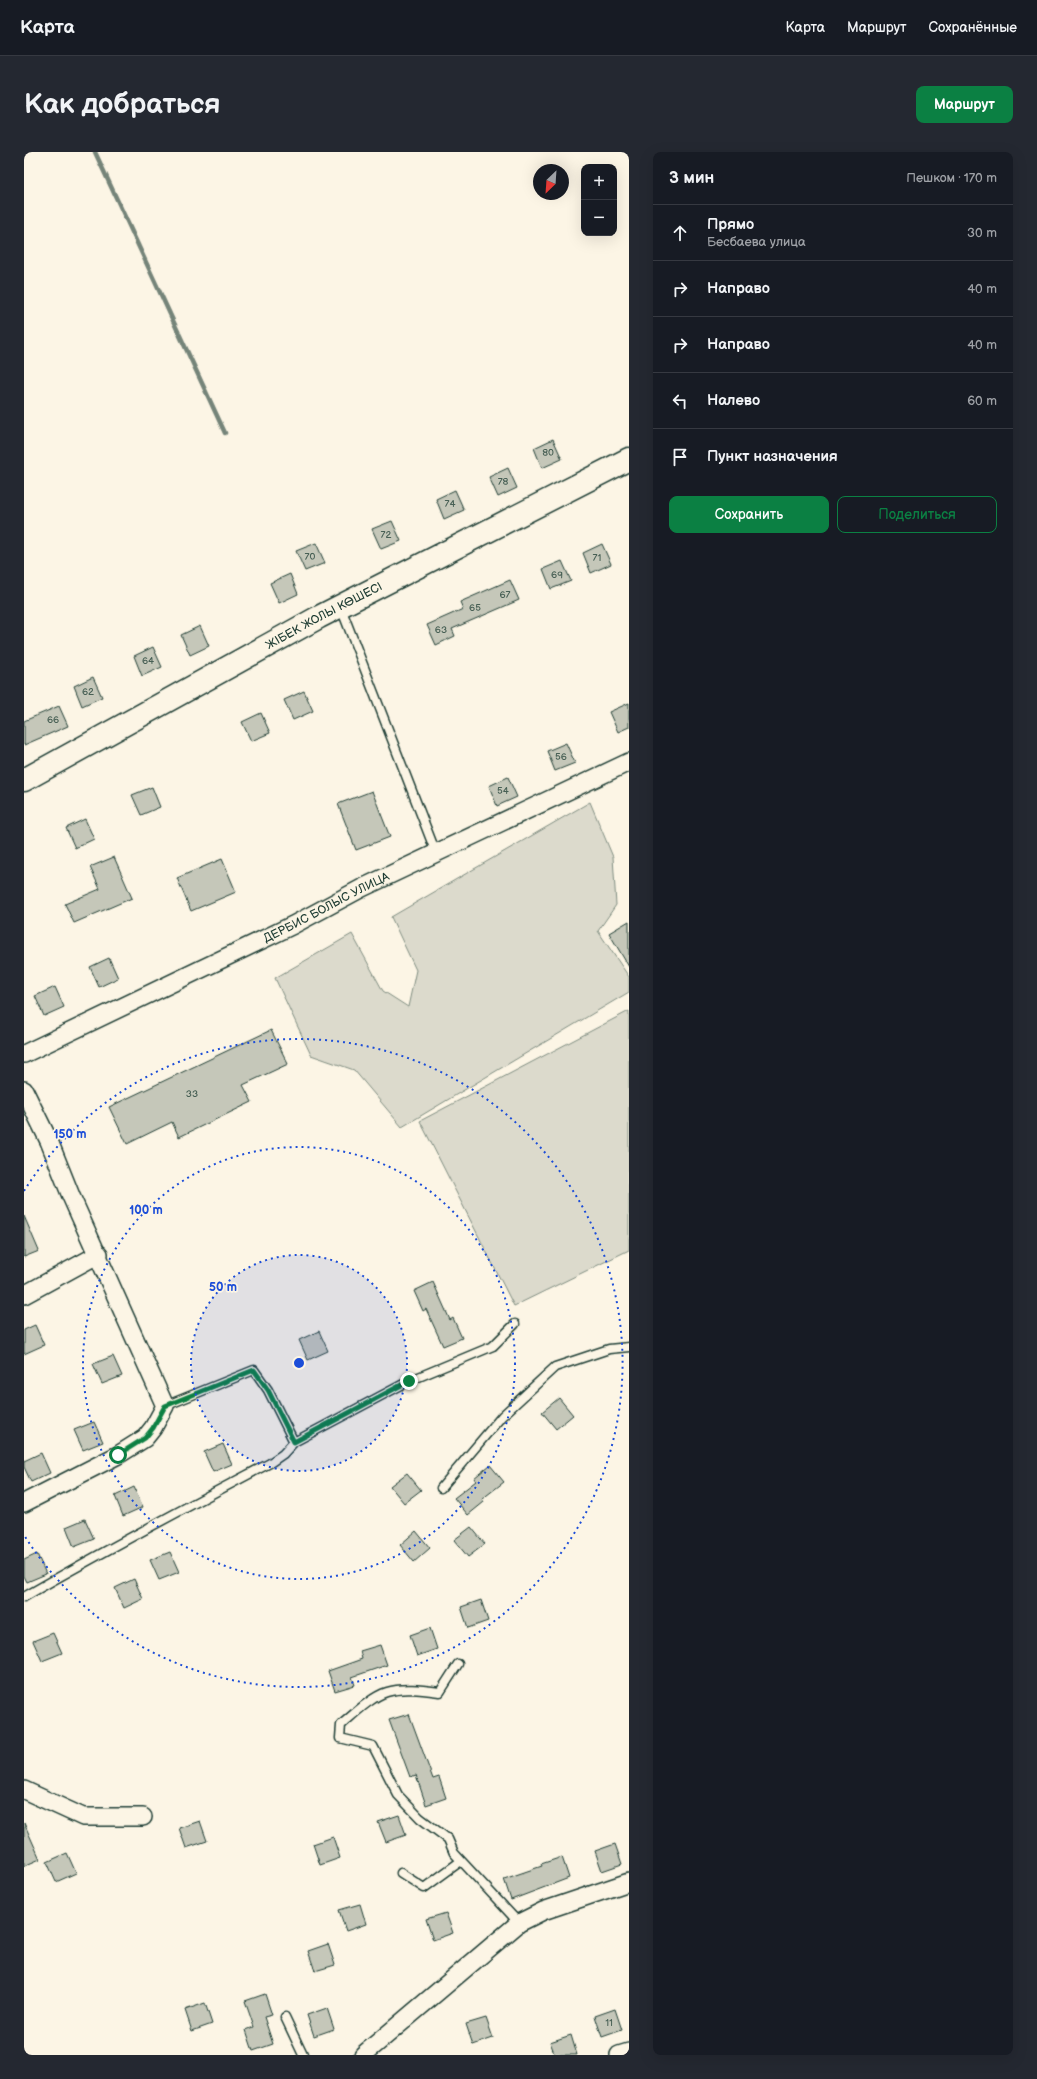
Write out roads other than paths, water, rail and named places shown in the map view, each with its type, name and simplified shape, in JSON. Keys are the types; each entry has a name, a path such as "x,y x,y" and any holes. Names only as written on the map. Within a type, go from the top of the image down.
{"street":[{"name":"ЖІБЕК ЖОЛЫ КӨШЕСІ","path":"24,780 341,606 629,459"},
{"name":"ДЕРБИС БОЛЫС УЛИЦА","path":"24,1054 293,925 362,888 629,762"},
{"path":"24,1090 49,1141 71,1196 99,1254 165,1406 153,1428 145,1438 118,1455 24,1503"},
{"path":"24,1295 99,1254"},
{"path":"24,1790 83,1817 143,1817"},
{"path":"363,2055 519,1923 543,1911 629,1882"},
{"path":"619,2055 629,2052"}],"lane":[{"path":"341,606 436,853"},
{"path":"24,1597 111,1547 156,1525 270,1463 283,1454 294,1442 409,1381 492,1346 515,1324"},
{"path":"441,1488 502,1416 555,1367 609,1349 629,1347"},
{"path":"165,1406 254,1370 268,1390 294,1442"},
{"path":"458,1664 440,1692 417,1689 387,1692 361,1708 341,1725 340,1738 373,1746 398,1795 420,1818 448,1839 454,1853 519,1923"},
{"path":"401,1873 424,1888 461,1861"},
{"path":"285,2017 303,2055"}],"waterway":[{"path":"95,152 225,433"}]}
